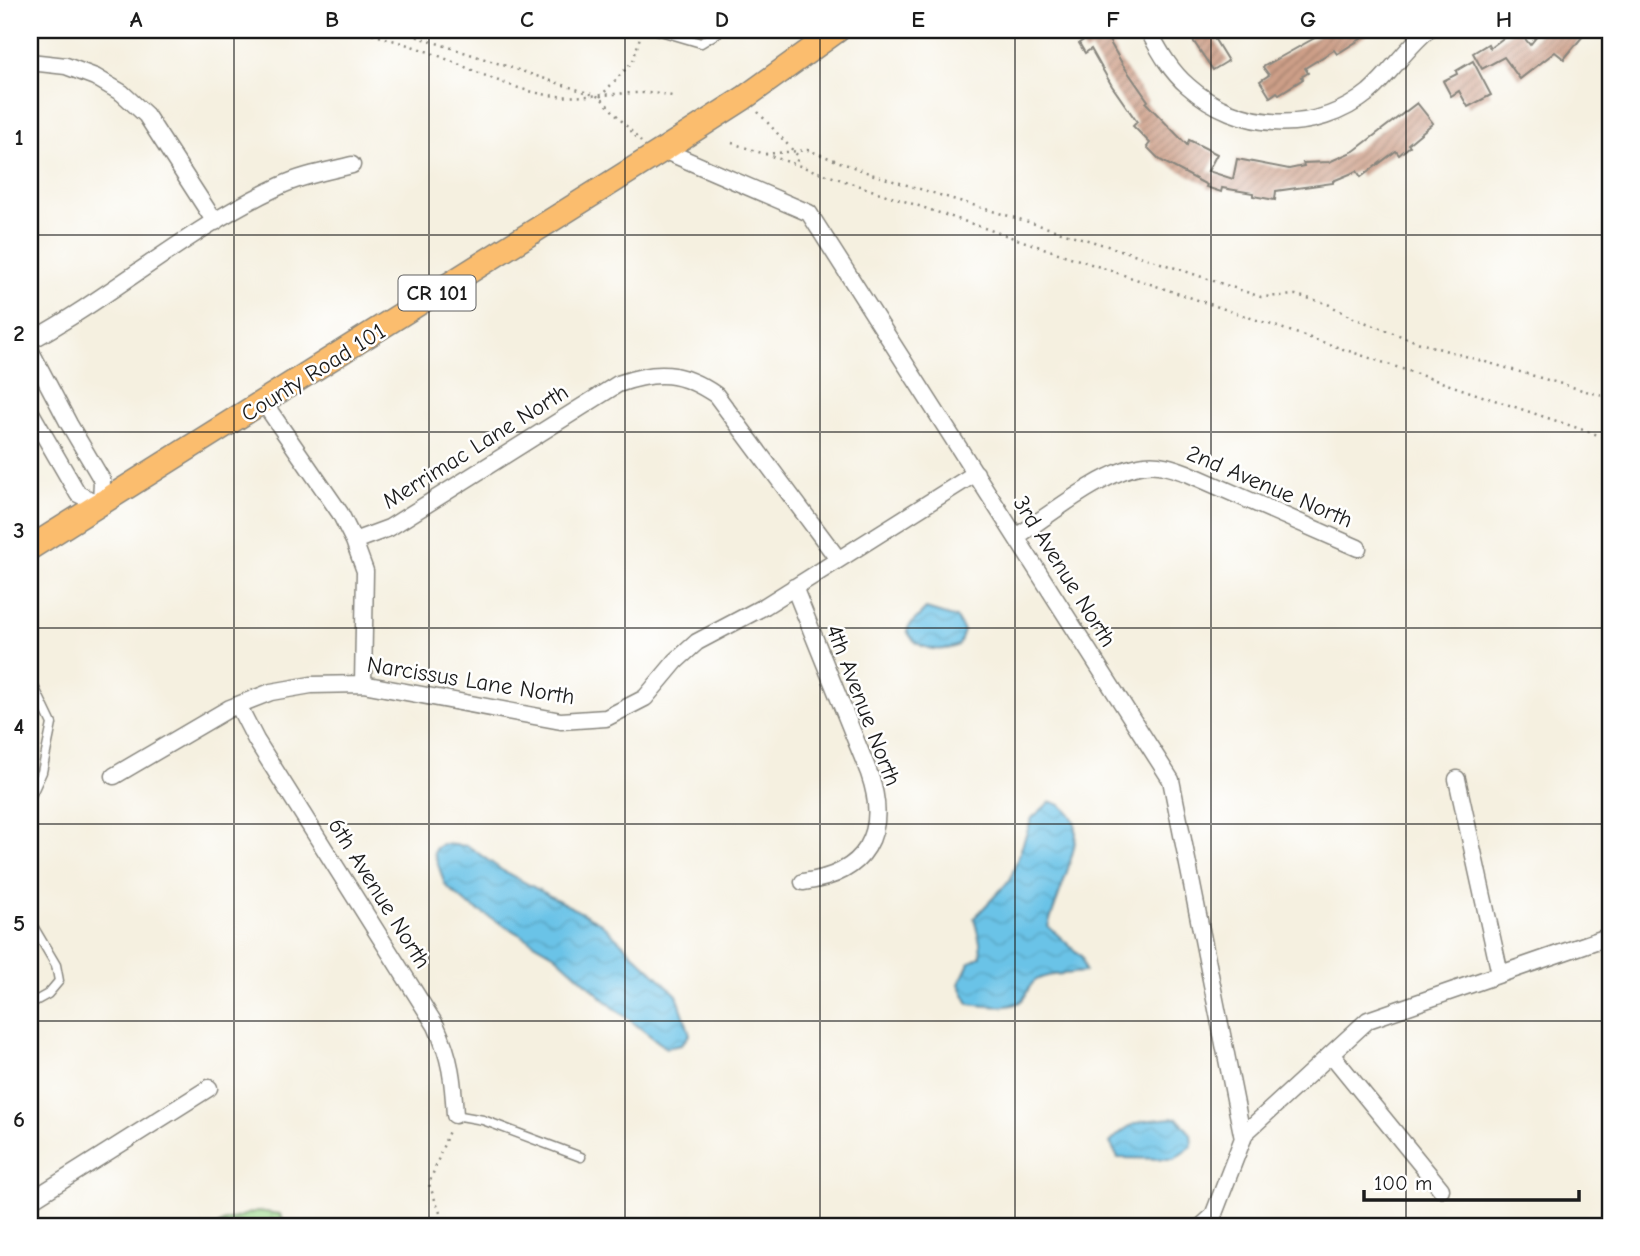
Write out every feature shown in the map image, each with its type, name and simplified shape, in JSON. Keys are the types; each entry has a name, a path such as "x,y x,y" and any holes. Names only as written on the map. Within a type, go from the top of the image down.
{"main road":[{"name":"County Road 101","path":"30,548 663,150 744,98 838,30"}],"street":[{"path":"1148,30 1168,64 1186,85 1209,103 1234,115 1262,122 1291,123 1319,118 1346,107 1369,92 1411,44 1428,30"},
{"path":"30,62 65,66 96,77 122,93 146,115 215,222"},
{"name":"3rd Avenue North","path":"663,150 810,213 1171,780 1243,1139"},
{"path":"30,341 102,299 142,267 281,185 352,165"},
{"path":"30,350 102,480 101,505 78,494 30,411"},
{"name":"Merrimac Lane North","path":"354,541 389,528 618,384 637,377 658,374 698,383 716,394 838,559"},
{"path":"264,402 340,513 365,571 363,684"},
{"name":"2nd Avenue North","path":"1016,537 1107,478 1146,464 1167,466 1187,473 1358,548"},
{"name":"Narcissus Lane North","path":"114,776 238,705 271,692 311,685 363,684 561,721 606,718 645,698 677,661 698,642 721,628 746,618 976,473"},
{"name":"4th Avenue North","path":"794,587 877,795 878,817 873,838 861,856 845,870 825,879 803,881"},
{"name":"6th Avenue North","path":"238,705 256,740 436,1026 447,1049 453,1073 455,1115"},
{"path":"1457,779 1500,974"},
{"path":"1211,1223 1245,1133 1368,1020 1610,936"},
{"path":"1331,1054 1441,1189"},
{"path":"30,1201 209,1088"}],"lane":[{"path":"657,30 676,33 701,43 722,30"},
{"path":"30,678 52,724 42,772 30,798"},
{"path":"30,921 56,965 59,981 48,994 30,1004"},
{"path":"455,1115 483,1120 581,1157"}],"path":[{"path":"359,30 426,51 515,87 547,95 580,98 652,92 672,96"},
{"path":"397,30 600,97 641,142"},
{"path":"600,97 632,61 642,30"},
{"path":"758,112 798,156 796,165"},
{"path":"732,143 1610,439"},
{"path":"765,154 808,150 874,175 1137,255 1261,297 1296,295 1326,303 1352,317 1420,343 1610,398"},
{"path":"445,1226 429,1184 455,1115"}],"green space":[{"path":"257,1211 280,1214 287,1226 217,1226 223,1222"}],"water":[{"path":"926,609 956,618 964,631 959,645 944,649 930,648 911,638 907,631 909,626"},
{"path":"1050,802 1059,805 1073,819 1076,838 1048,926 1082,957 1085,972 1040,978 1031,985 1023,999 1013,1005 969,1004 959,984 969,963 981,956 974,918 1010,880 1032,818"},
{"path":"442,844 468,846 503,871 601,923 677,995 690,1034 681,1045 666,1048 613,1007 555,955 467,904 445,885 434,853"},
{"path":"1177,1118 1191,1134 1192,1146 1174,1159 1118,1158 1110,1143 1125,1129 1140,1122"}],"building":[{"path":"1078,30 1103,30 1148,101 1146,103 1187,145 1189,140 1217,154 1208,171 1233,179 1237,159 1289,169 1304,166 1303,163 1329,162 1354,151 1417,103 1433,123 1399,155 1396,151 1361,177 1357,171 1333,183 1276,191 1275,200 1222,188 1221,192 1206,187 1207,185 1160,160 1147,147 1150,143 1133,126 1137,122 1091,49 1085,53 1079,43 1084,40"},
{"path":"1209,30 1228,61 1213,70 1192,39"},
{"path":"1329,30 1375,30 1337,54 1334,50 1305,68 1308,73 1301,77 1303,79 1270,97 1260,81 1269,75 1263,67"},
{"path":"1514,30 1518,30 1530,45 1542,30 1588,30 1564,59 1555,52 1520,79 1504,57 1482,69 1473,53 1488,44 1490,48"},
{"path":"1473,61 1491,95 1468,107 1459,91 1451,96 1443,81"}]}
